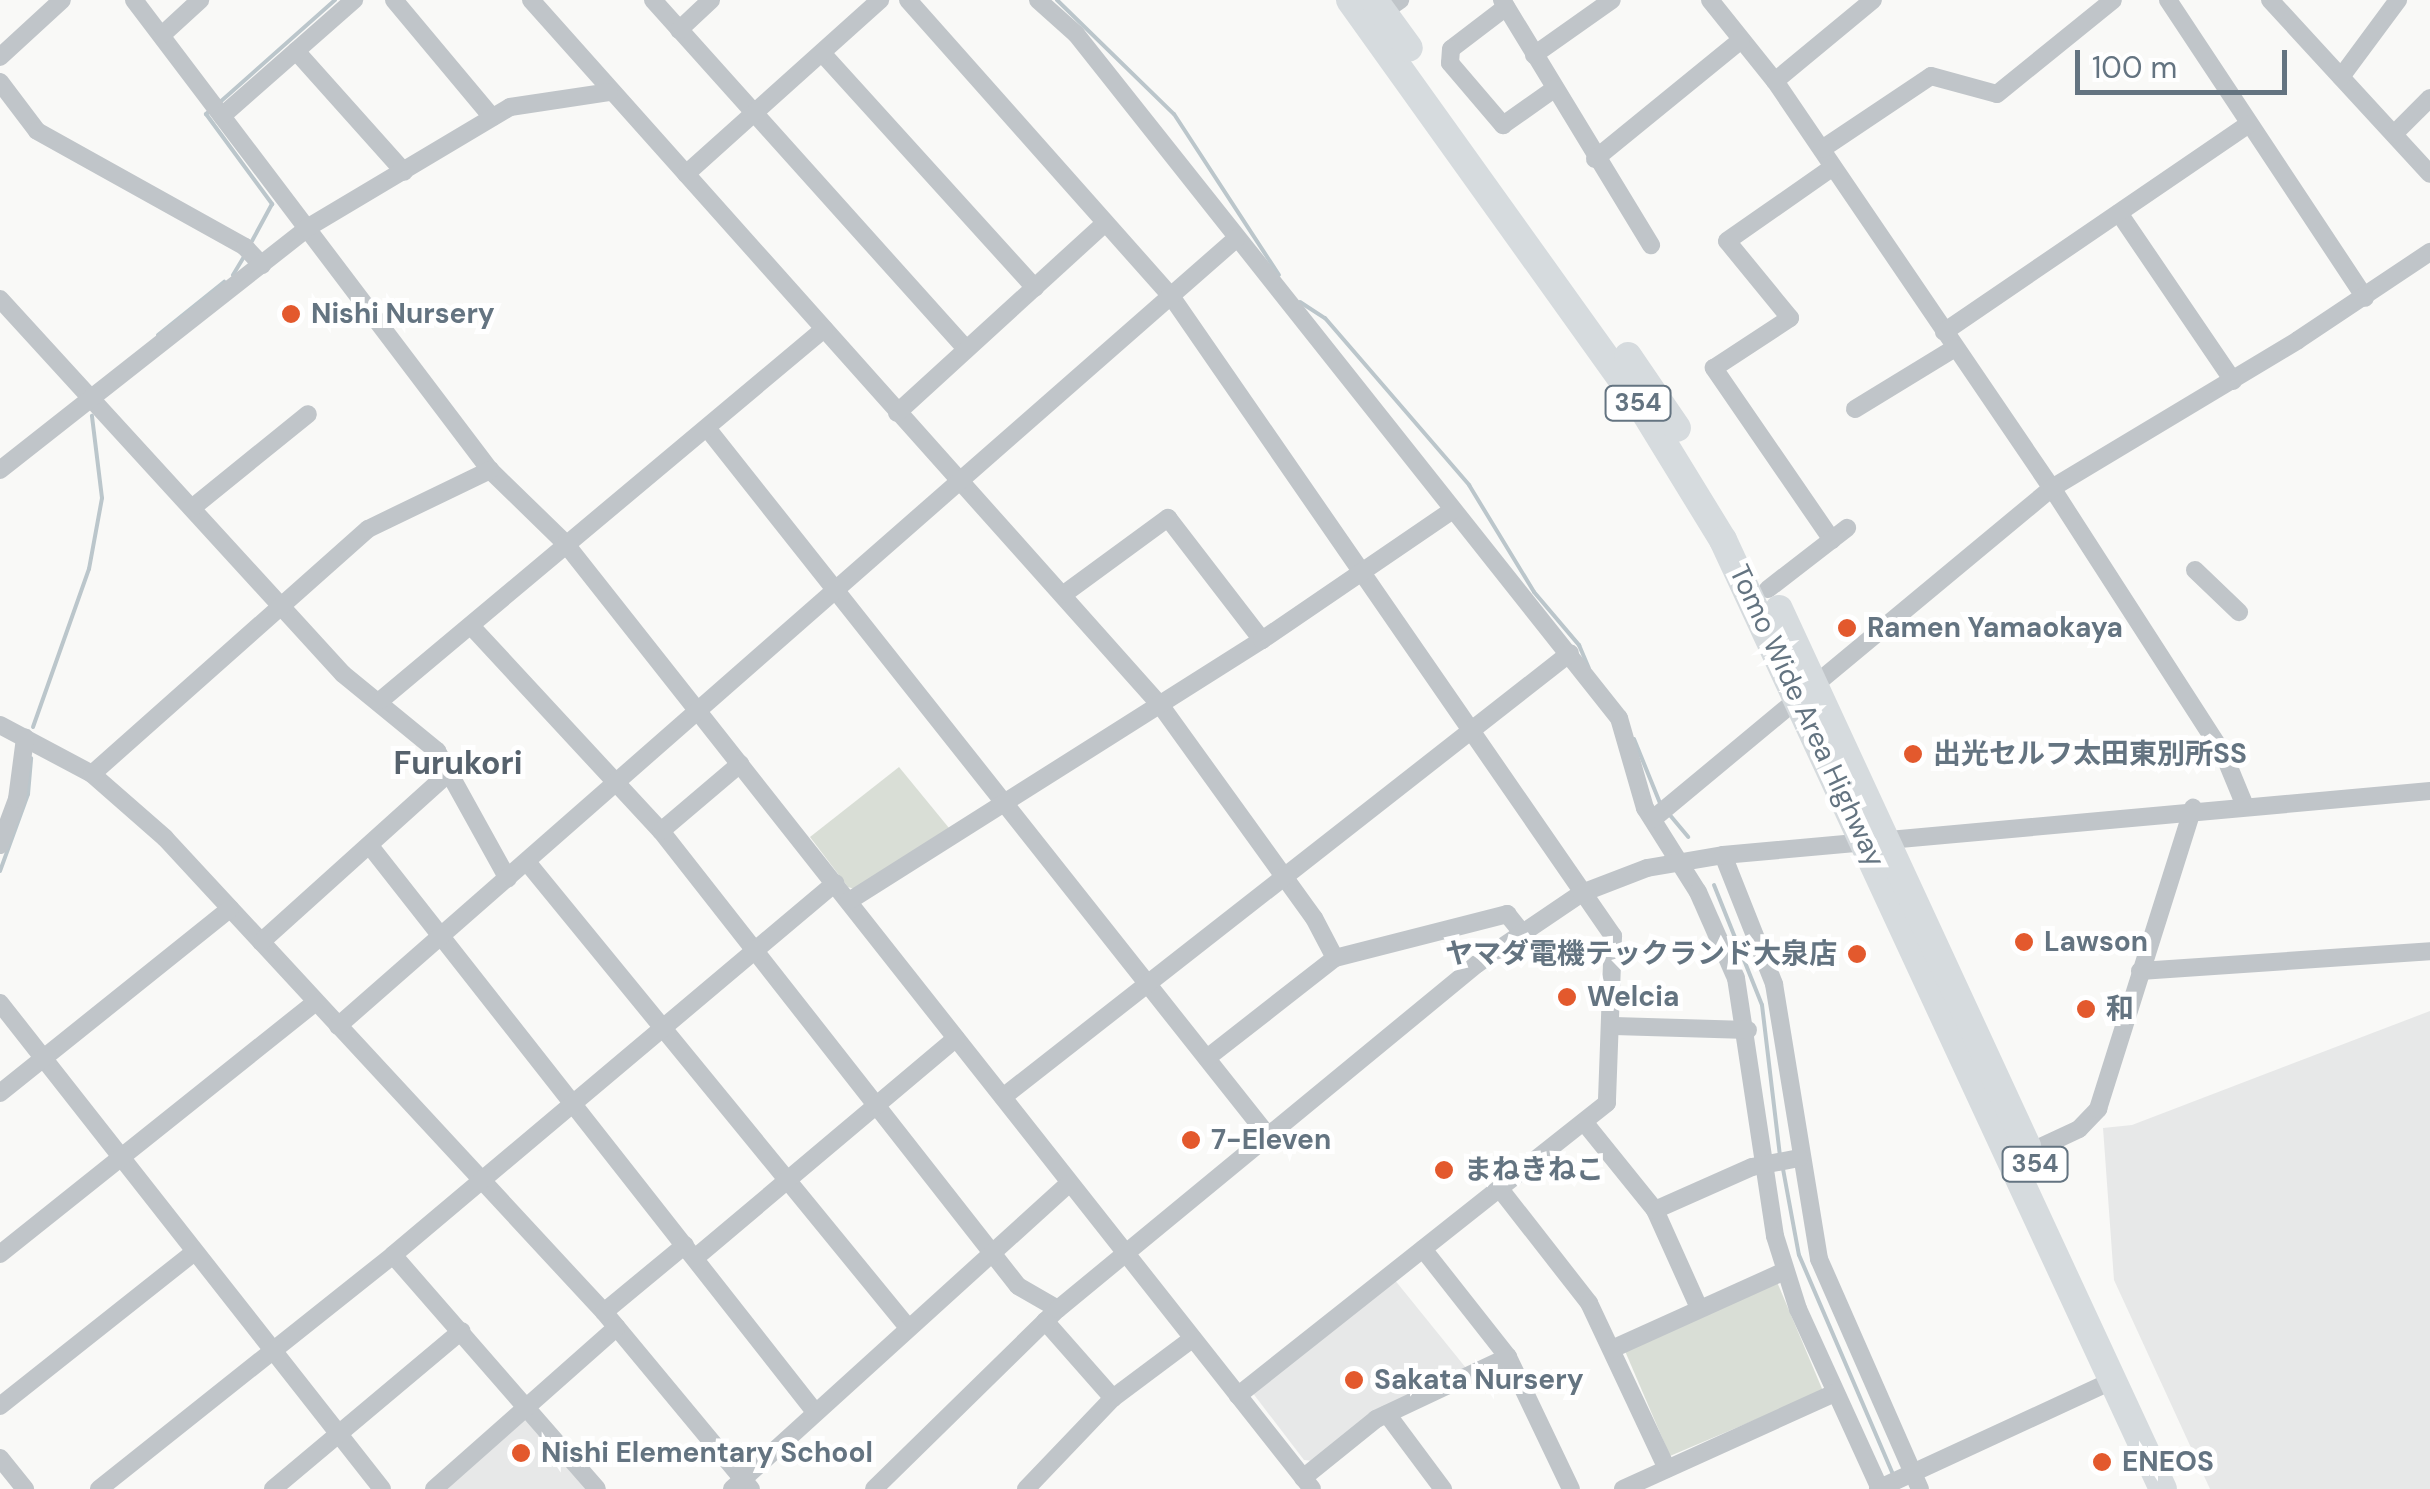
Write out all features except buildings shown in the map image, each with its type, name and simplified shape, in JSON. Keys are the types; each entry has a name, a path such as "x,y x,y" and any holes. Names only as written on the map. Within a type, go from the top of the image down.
{"highway":[{"name":"Tomo Wide Area Highway","path":"1350,0 1682,468 1809,690"},
{"name":"Tomo Wide Area Highway","path":"1386,4 1655,392 1768,589 1809,690 2163,1489"},
{"name":"Tomo Wide Area Highway","path":"1878,840 2030,1152 2183,1489"}],"street":[{"path":"0,57 62,0"},
{"path":"134,0 490,470 565,543 1308,1483 1387,1414 1508,1357"},
{"path":"162,35 200,0"},
{"path":"222,116 354,0"},
{"path":"394,0 492,116"},
{"path":"531,0 609,92 1161,706 1283,876 1335,958"},
{"path":"652,0 966,349"},
{"path":"680,30 711,0"},
{"path":"686,174 880,0"},
{"path":"908,0 1171,296 1612,936 1614,1026 1610,1096 1584,1122 1238,1395"},
{"path":"1038,0 1076,34 1451,512 1570,653 1619,718 1653,819 1681,862 1736,978 1748,1030 1764,1163 1785,1271 1879,1489 1916,1481 2114,1380"},
{"path":"1534,55 1612,0"},
{"path":"1710,0 1775,81 2052,488 2220,748 2245,806"},
{"path":"1775,81 1873,0"},
{"path":"1822,150 1930,76 1997,94 2114,0"},
{"path":"2168,0 2248,124 2300,192 2365,298"},
{"path":"2270,0 2289,8 2340,77 2430,174"},
{"path":"2340,77 2398,0"},
{"path":"1554,89 1503,125 1450,63 1452,49 1504,4 1651,245"},
{"path":"1595,158 1741,40"},
{"path":"296,51 404,172"},
{"path":"822,53 1035,288"},
{"path":"0,82 37,131 245,247 262,265"},
{"path":"0,470 92,402 307,228 510,107 609,92"},
{"path":"2394,134 2430,98"},
{"path":"1855,409 2248,124"},
{"path":"1768,589 1840,534 1714,368 1790,318 1727,241 1833,166"},
{"path":"2119,214 2233,381"},
{"path":"897,413 1106,223"},
{"path":"338,1026 620,785 1237,238"},
{"path":"1653,819 2052,488 2233,381 2430,252"},
{"path":"1,302 343,674 381,700 437,751 508,879"},
{"path":"381,700 824,329"},
{"path":"192,508 308,414"},
{"path":"707,428 1269,1137"},
{"path":"92,774 368,529 490,470"},
{"path":"849,901 1161,706 1451,512"},
{"path":"1064,594 1168,518 1262,640"},
{"path":"2194,570 2239,612"},
{"path":"471,626 661,831 1018,1286 1051,1315 1113,1398"},
{"path":"1003,1097 1470,727 1570,653"},
{"path":"0,725 92,774 164,838 610,1320 742,1485 906,1324 1068,1184"},
{"path":"0,846 16,799 25,738"},
{"path":"661,831 740,764"},
{"path":"261,942 450,772"},
{"path":"874,1489 1051,1315 1520,931 1582,892 1681,862 1724,855 2194,808 2430,791"},
{"path":"2030,1152 2092,1121 2194,808"},
{"path":"370,846 815,1412"},
{"path":"1724,855 1774,984 1800,1158 1828,1286 1916,1481"},
{"path":"527,862 906,1324"},
{"path":"99,1489 393,1255 835,884"},
{"path":"0,1093 230,908"},
{"path":"1207,1058 1335,958 1507,914 1520,931"},
{"path":"2140,972 2430,950"},
{"path":"0,1254 314,1002"},
{"path":"0,1003 268,1352 382,1489"},
{"path":"1614,1026 1748,1030"},
{"path":"434,1489 526,1408 610,1320 956,1038"},
{"path":"1584,1122 1654,1210 1699,1308"},
{"path":"1654,1210 1764,1163 1800,1158"},
{"path":"1500,1189 1590,1303 1667,1469"},
{"path":"1423,1249 1508,1357 1571,1489"},
{"path":"0,1406 193,1253"},
{"path":"393,1255 596,1489"},
{"path":"1612,1349 1785,1271"},
{"path":"273,1489 461,1331"},
{"path":"1037,1485 1113,1398 1192,1338"},
{"path":"1624,1489 1836,1393"},
{"path":"1387,1414 1444,1489"},
{"path":"0,1458 25,1489"}],"shaded area":[{"path":"899,767 949,828 858,890 848,887 810,837"},
{"path":"2430,1011 2430,1489 2210,1489 2114,1280 2103,1128 2132,1125"},
{"name":"Sakata Nursery","path":"1394,1279 1466,1368 1314,1461 1304,1460 1252,1392"},
{"path":"1777,1282 1823,1391 1670,1456 1625,1351"},
{"name":"Nishi Elementary School","path":"527,1417 587,1489 444,1489"}],"waterway":[{"path":"219,103 335,0"},
{"path":"1057,0 1174,114 1279,275"},
{"path":"212,109 206,114 272,204 252,241"},
{"path":"233,275 245,255"},
{"path":"158,335 224,282"},
{"path":"1300,302 1325,318 1469,485 1534,592 1579,645 1589,668"},
{"path":"33,727 89,569 102,498 92,416"},
{"path":"1634,739 1660,803"},
{"path":"0,871 28,794 31,758"},
{"path":"1669,814 1688,837"},
{"path":"1714,885 1762,1005 1780,1155"},
{"path":"1783,1169 1799,1255 1893,1474"}],"place":[{"name":"Nishi Nursery","path":"291,314"},
{"name":"Ramen Yamaokaya","path":"1847,628"},
{"name":"出光セルフ太田東別所SS","path":"1913,754"},
{"name":"Lawson","path":"2024,942"},
{"name":"ヤマダ電機テックランド大泉店","path":"1857,954"},
{"name":"Welcia","path":"1567,997"},
{"name":"和","path":"2086,1009"},
{"name":"7-Eleven","path":"1191,1140"},
{"name":"まねきねこ","path":"1444,1170"},
{"name":"Sakata Nursery","path":"1354,1380"},
{"name":"Nishi Elementary School","path":"521,1453"},
{"name":"ENEOS","path":"2102,1462"}],"district":[{"name":"Furukori","path":"458,763"}]}
